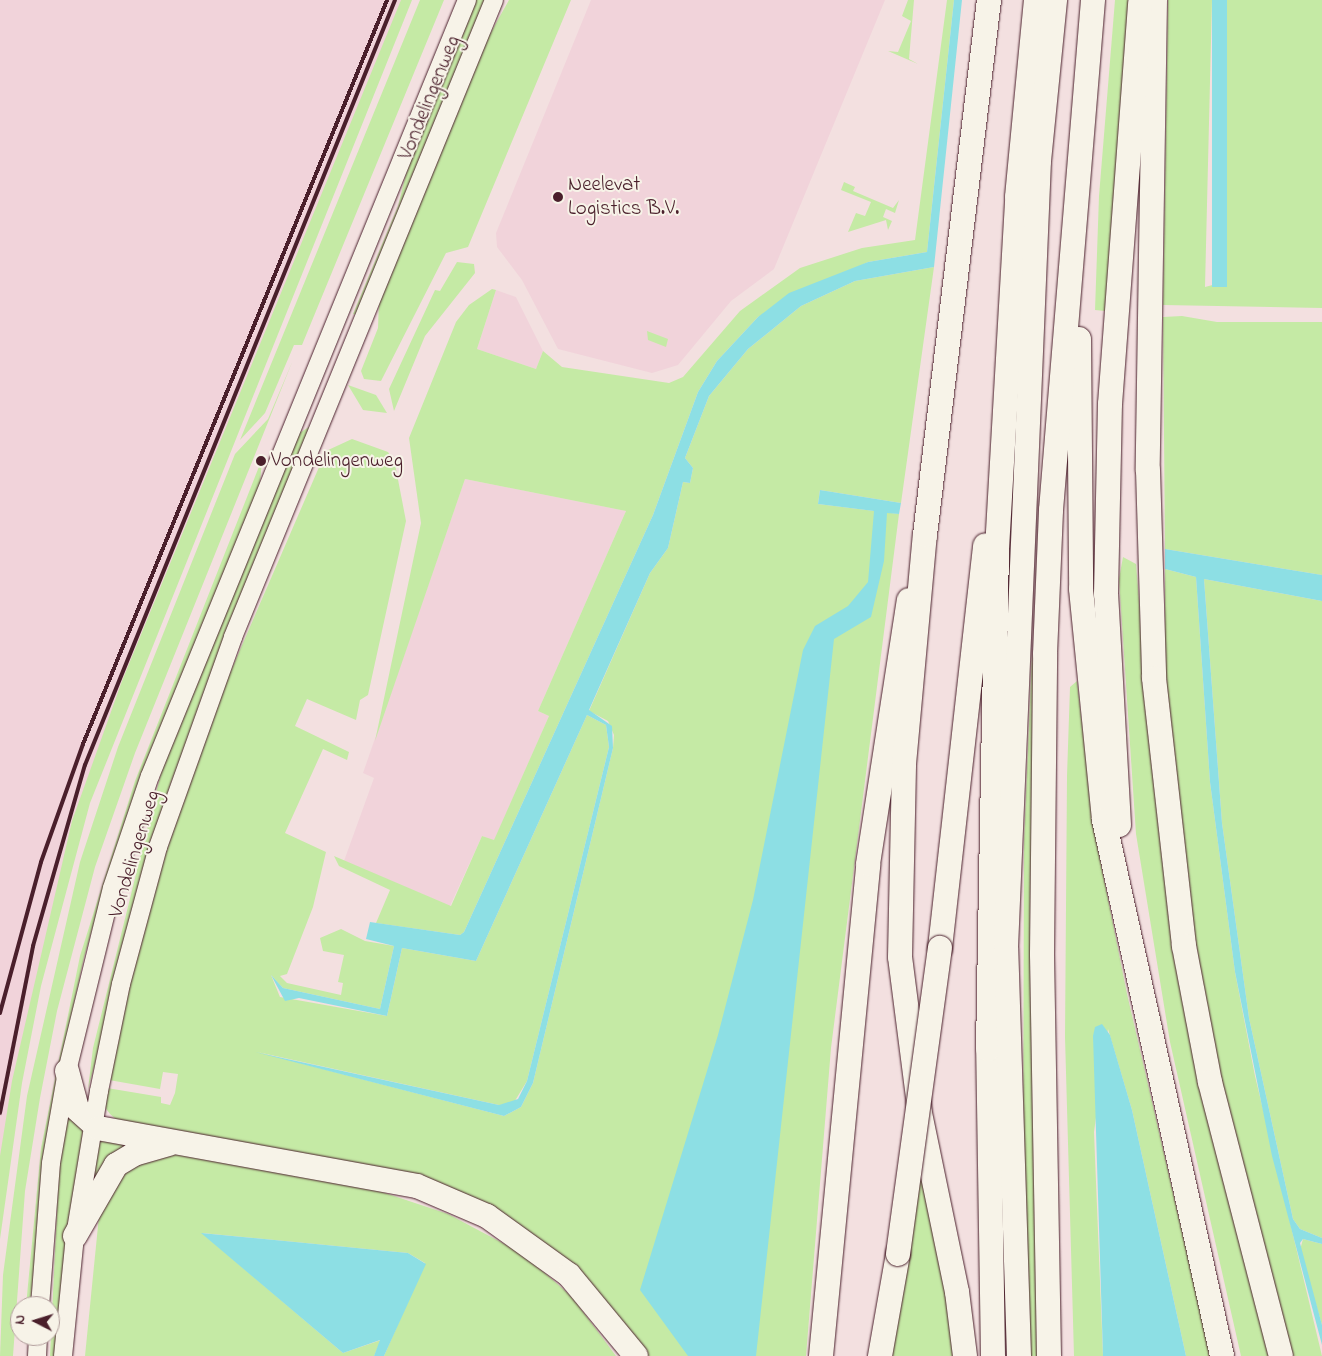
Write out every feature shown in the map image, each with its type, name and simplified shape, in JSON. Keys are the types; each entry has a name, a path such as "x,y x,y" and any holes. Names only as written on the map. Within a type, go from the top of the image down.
{"highway":[{"path":"965,1356 957,1292 920,1112 900,958 904,764 927,521 989,0"},
{"path":"880,1356 898,1254 940,948 1002,431 1036,0"},
{"path":"1019,1356 1006,938 1039,161 1055,0"},
{"path":"1049,1356 1042,964 1045,654 1050,510 1085,67 1093,0"},
{"path":"1124,907 1107,558 1110,404 1140,0"},
{"path":"1155,0 1148,470 1154,678 1184,946 1210,1082 1281,1356"},
{"path":"1085,67 1078,373 1081,589 1104,820 1222,1356"},
{"path":"993,1356 989,973 1002,431"},
{"path":"821,1356 868,864 902,627 927,521"},
{"path":"67,1071 77,1110 92,1125 417,1186 473,1210 545,1254 595,1304 636,1356"},
{"path":"75,1236 116,1165 134,1154 182,1143"}],"main road":[{"name":"Vondelingenweg","path":"41,1296 52,1163 67,1071 91,961 150,776 467,0"},
{"name":"Vondelingenweg","path":"64,1356 75,1236 92,1125 121,984 192,744 494,0"}],"shaded area":[{"path":"0,0 409,0 88,803 51,932 20,1082 0,1219"},
{"path":"591,0 885,0 774,269 731,301 678,365 652,373 558,349 522,280 497,247 496,233"},
{"path":"496,290 516,297 543,351 536,369 477,349"},
{"path":"465,479 626,511 538,711 549,716 494,841 482,836 450,906 344,861 374,778 363,773"}],"green space":[{"path":"401,0 412,0 90,803 41,986 22,1083 0,1239 0,1156 12,1081 72,821 122,681"},
{"path":"420,0 444,0 302,345 294,345 265,413 240,440"},
{"path":"475,0 486,0 357,315 353,314 398,206 409,162"},
{"path":"509,0 571,0 468,247 446,253 381,381 364,379 361,371 378,328 379,301 486,41"},
{"path":"908,0 914,0 909,59 918,64 888,51 898,52 911,21 902,16"},
{"path":"947,0 954,0 927,252 868,262 758,317 717,361 698,392 653,515 464,932 460,935 376,923 390,890 339,866 334,856 451,906 482,836 494,840 549,716 538,711 626,511 465,479 375,741 421,523 409,438 456,322 469,305 492,289 496,290 477,349 536,369 543,351 562,367 669,383 683,377 740,311 800,268 862,248 915,240"},
{"path":"1115,0 1129,0 1105,311 1095,310 1099,196"},
{"path":"1168,0 1212,0 1205,287 1220,283 1227,0 1322,0 1322,308 1163,305"},
{"path":"844,182 855,187 853,191 893,208 899,200 895,213 886,209 883,217 892,221 888,230 886,220 848,232 856,213 865,216 871,202 841,190"},
{"path":"457,262 474,264 475,273 425,336 394,411 389,389 435,290 440,291"},
{"path":"934,267 901,503 820,490 818,504 899,514 831,1048 806,1356 642,1356 488,1207 117,1120 110,1114 104,1106 107,1088 161,1097 161,1103 170,1105 175,1093 178,1074 163,1072 160,1089 109,1080 123,1007 161,867 214,710 326,451 352,439 388,452 395,464 406,521 368,695 360,700 356,720 307,699 295,726 349,752 347,760 323,749 285,833 326,852 313,907 287,974 280,976 287,983 341,995 343,983 338,982 344,955 323,951 320,938 341,929 365,941 394,946 380,1009 283,988 271,975 280,997 387,1016 402,948 476,961 587,715 606,725 609,747 527,1081 513,1104 499,1105 257,1052 504,1116 521,1107 533,1083 613,748 614,735 608,721 589,711 650,573 668,548 683,482 690,483 693,468 685,458 709,396 748,349 801,306 855,281"},
{"path":"1182,316 1217,322 1322,322 1322,575 1165,549 1163,317"},
{"path":"647,331 668,339 666,347 648,340"},
{"path":"293,360 135,753 95,867 57,1011 40,1098 25,1191 17,1296 10,1296 10,1346 14,1346 13,1356 0,1356 3,1275 27,1096 80,862 118,747 235,454 268,419"},
{"path":"348,385 376,395 387,413 363,410"},
{"path":"312,425 171,783 88,1089 93,1048 164,761 298,434"},
{"path":"262,459 260,484 113,859 84,957 53,1100 31,1296 27,1296 41,1148 80,956 135,781"},
{"path":"1123,557 1136,564 1151,745 1270,1356 1241,1356 1170,1042 1136,834 1119,579"},
{"path":"1165,569 1196,577 1210,782 1235,972 1255,1076 1322,1356 1293,1356 1216,1067 1176,820 1165,709"},
{"path":"1204,579 1322,601 1322,1238 1300,1229 1293,1219 1249,1018 1222,823"},
{"path":"1032,654 1038,730 1042,1356 1029,1356 1023,1192 1024,842"},
{"path":"1077,681 1095,834 1127,994 1211,1356 1186,1356 1132,1110 1108,1029 1094,1132 1103,1356 1074,1356 1065,1037 1067,776 1070,687"},
{"path":"67,1113 83,1131 60,1323 60,1296 53,1296 59,1168"},
{"path":"98,1137 139,1143 96,1182 90,1182"},
{"path":"915,1139 960,1356 882,1356"},
{"path":"183,1152 367,1187 448,1214 514,1249 545,1273 572,1297 616,1356 384,1356 425,1263 408,1253 202,1233 343,1353 381,1340 374,1356 85,1356 99,1216 122,1173 134,1164"},
{"path":"1303,1239 1322,1244 1322,1325 1300,1250"},
{"path":"50,1346 57,1346 56,1356 50,1356"}],"water":[{"path":"954,0 962,0 934,267 855,281 801,306 748,349 709,396 685,458 693,468 690,483 683,482 668,548 650,573 589,710 612,726 613,748 533,1083 521,1107 504,1116 255,1052 499,1105 518,1099 527,1081 609,747 606,725 587,715 476,961 402,948 387,1016 299,998 285,1001 271,975 283,988 380,1009 394,946 366,939 370,922 460,935 464,932 653,515 698,392 717,361 758,317 789,293 868,262 927,252"},
{"path":"1212,0 1227,0 1227,287 1212,287"},
{"path":"820,490 901,503 899,514 887,513 884,561 871,617 834,639 756,1356 688,1356 640,1290 718,1035 753,900 803,650 815,626 848,606 868,582 874,511 818,504"},
{"path":"1165,549 1322,575 1322,601 1204,579 1222,823 1249,1018 1293,1219 1300,1229 1322,1238 1322,1244 1303,1239 1300,1243 1322,1325 1322,1345 1272,1156 1235,972 1210,782 1196,577 1165,569"},
{"path":"1102,1024 1110,1035 1132,1110 1186,1356 1103,1356 1093,1036 1095,1027"},
{"path":"201,1233 408,1253 426,1264 384,1356 374,1356 380,1340 343,1353"}],"railway":[{"path":"0,1013 41,862 83,744 387,0"},
{"path":"0,1113 33,946 85,765 395,0"}],"place":[{"name":"Neelevat Logistics B.V.","path":"558,197"},
{"name":"Vondelingenweg","path":"261,461"}]}
